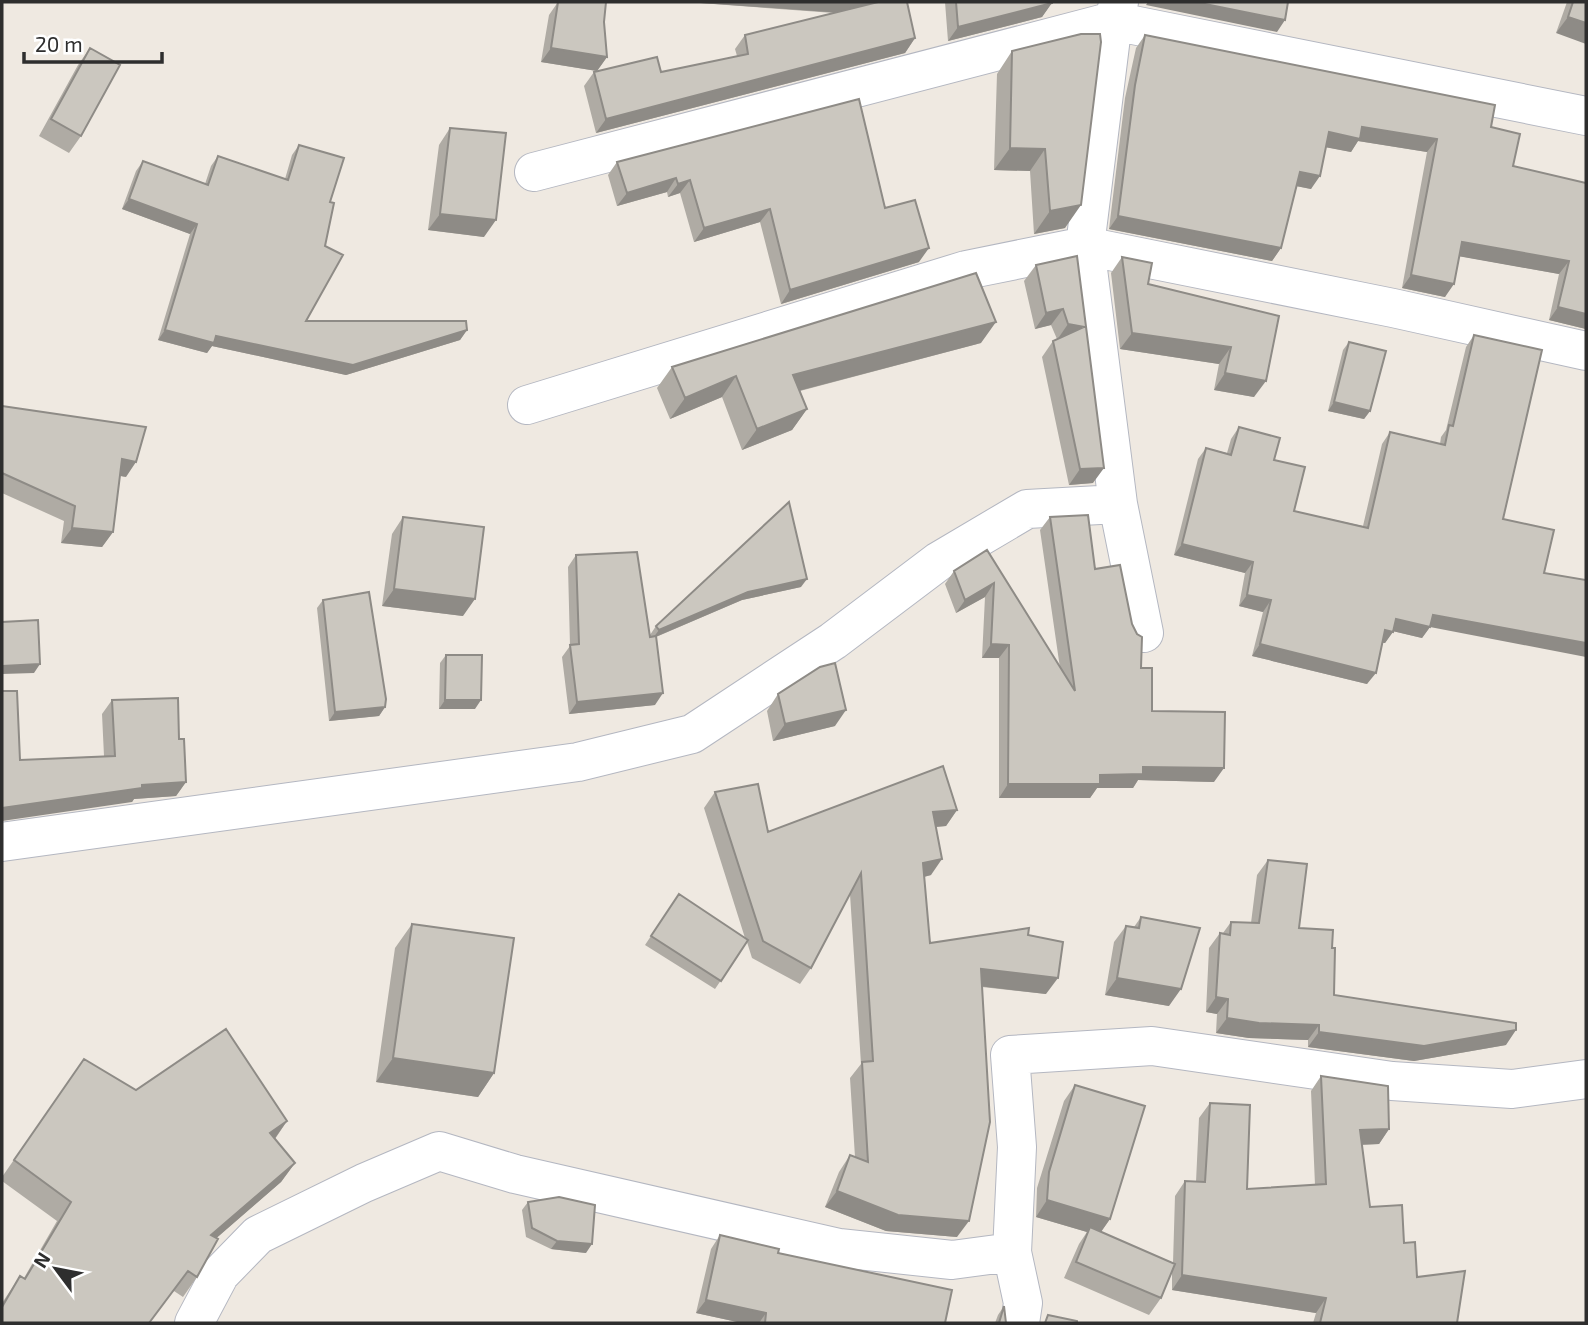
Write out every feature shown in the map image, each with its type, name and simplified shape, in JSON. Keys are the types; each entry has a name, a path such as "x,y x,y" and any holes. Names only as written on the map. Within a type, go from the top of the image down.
{"street":[{"path":"1116,11 1085,246 1118,504 1144,633"},
{"path":"534,172 1116,11 1586,116"},
{"path":"527,405 966,270 1085,246 1393,308 1586,351"},
{"path":"2,842 578,762 692,734 833,641 939,561 1027,509 1118,504"},
{"path":"1020,1323 1023,1303 1012,1252 1017,1147 1010,1055 1152,1046 1405,1082 1512,1089 1586,1079"},
{"path":"194,1323 220,1274 258,1235 364,1183 439,1151 515,1174 839,1248 952,1260 1012,1252"}],"building":[{"path":"558,2 606,2 604,22 607,57 551,48"},
{"path":"878,2 907,2 915,38 606,119 594,72 657,57 661,72 748,54 745,35"},
{"path":"956,2 1052,2 1052,3 958,27"},
{"path":"1195,2 1288,2 1285,20"},
{"path":"1573,2 1586,2 1586,23 1568,17"},
{"path":"1081,34 1100,34 1101,42 1081,205 1050,211 1045,149 1010,148 1012,51"},
{"path":"1145,35 1495,105 1491,127 1520,134 1513,166 1586,183 1586,314 1558,307 1569,261 1462,242 1454,284 1411,275 1437,139 1362,127 1360,139 1329,132 1320,176 1300,172 1281,248 1118,216 1135,85"},
{"path":"90,48 120,65 81,136 51,119"},
{"path":"859,99 885,208 915,200 929,248 790,290 770,209 704,228 690,180 678,184 676,178 627,193 617,162"},
{"path":"450,128 506,133 496,220 440,214"},
{"path":"299,145 344,158 330,202 334,203 325,246 343,255 306,321 466,321 467,330 353,365 216,336 214,343 165,330 197,224 129,199 143,161 208,185 218,156 288,180"},
{"path":"1077,256 1104,468 1080,469 1053,341 1084,327 1068,324 1063,309 1046,313 1036,265"},
{"path":"1122,257 1152,263 1148,284 1279,316 1266,381 1225,373 1231,347 1132,333"},
{"path":"976,273 996,322 793,375 807,409 757,429 736,376 685,398 672,367"},
{"path":"1474,335 1542,350 1503,519 1554,530 1544,573 1586,580 1586,643 1433,615 1430,627 1396,619 1393,632 1385,630 1376,673 1260,644 1271,600 1247,595 1253,562 1182,544 1206,448 1231,455 1239,427 1280,438 1274,460 1305,467 1294,511 1368,528 1390,432 1445,445 1449,425 1453,426"},
{"path":"1349,342 1386,351 1370,411 1334,402"},
{"path":"2,406 146,427 136,462 122,459 113,532 72,528 75,506 2,473"},
{"path":"789,502 807,579 748,592 659,630 656,626"},
{"path":"1088,515 1095,569 1120,565 1132,624 1137,634 1142,637 1141,668 1152,668 1152,711 1225,712 1224,768 1143,767 1143,774 1100,775 1100,784 1008,784 1009,645 991,644 994,583 965,600 954,571 987,550 1075,691 1050,517"},
{"path":"403,517 484,527 475,599 394,589"},
{"path":"637,552 650,637 656,636 663,693 577,702 570,645 579,644 576,555"},
{"path":"369,592 385,707 335,712 323,600"},
{"path":"38,620 40,664 2,666 2,622"},
{"path":"446,655 482,655 481,700 445,700"},
{"path":"835,663 846,710 785,724 778,694 820,667"},
{"path":"2,691 17,691 20,760 115,756 112,700 178,698 179,739 184,739 186,782 142,785 142,788 2,808"},
{"path":"943,766 957,810 933,812 942,859 923,863 930,943 1029,928 1028,935 1063,942 1058,978 981,969 990,1122 969,1221 898,1215 837,1191 850,1155 868,1162 862,1062 873,1061 861,873 811,968 763,941 715,792 758,784 768,832"},
{"path":"1268,860 1307,864 1299,928 1333,930 1334,995 1516,1023 1516,1030 1424,1046 1319,1032 1319,1025 1259,1023 1227,1018 1228,999 1216,997 1220,933 1230,935 1231,922 1259,923"},
{"path":"679,894 748,940 721,981 651,936"},
{"path":"1141,917 1200,928 1181,989 1117,978 1126,926 1139,928"},
{"path":"412,924 514,938 494,1073 393,1058"},
{"path":"226,1029 287,1121 270,1133 295,1163 211,1235 218,1239 197,1277 188,1271 149,1323 2,1323 2,1307 20,1276 25,1279 71,1202 14,1160 84,1059 136,1090"},
{"path":"1321,1076 1388,1086 1389,1129 1360,1130 1370,1207 1402,1205 1404,1243 1415,1242 1417,1277 1465,1271 1457,1323 1320,1323 1326,1298 1182,1275 1185,1181 1205,1182 1210,1103 1250,1105 1247,1189 1326,1184"},
{"path":"1075,1085 1145,1106 1110,1219 1047,1200 1049,1172"},
{"path":"559,1197 595,1205 592,1244 557,1241 532,1228 528,1202"},
{"path":"1090,1227 1175,1264 1161,1298 1076,1262"},
{"path":"720,1235 779,1249 778,1253 952,1290 945,1323 765,1323 766,1313 706,1300"},
{"path":"1004,1306 1006,1323 999,1323"},
{"path":"1048,1315 1077,1321 1077,1323 1045,1323"}]}
